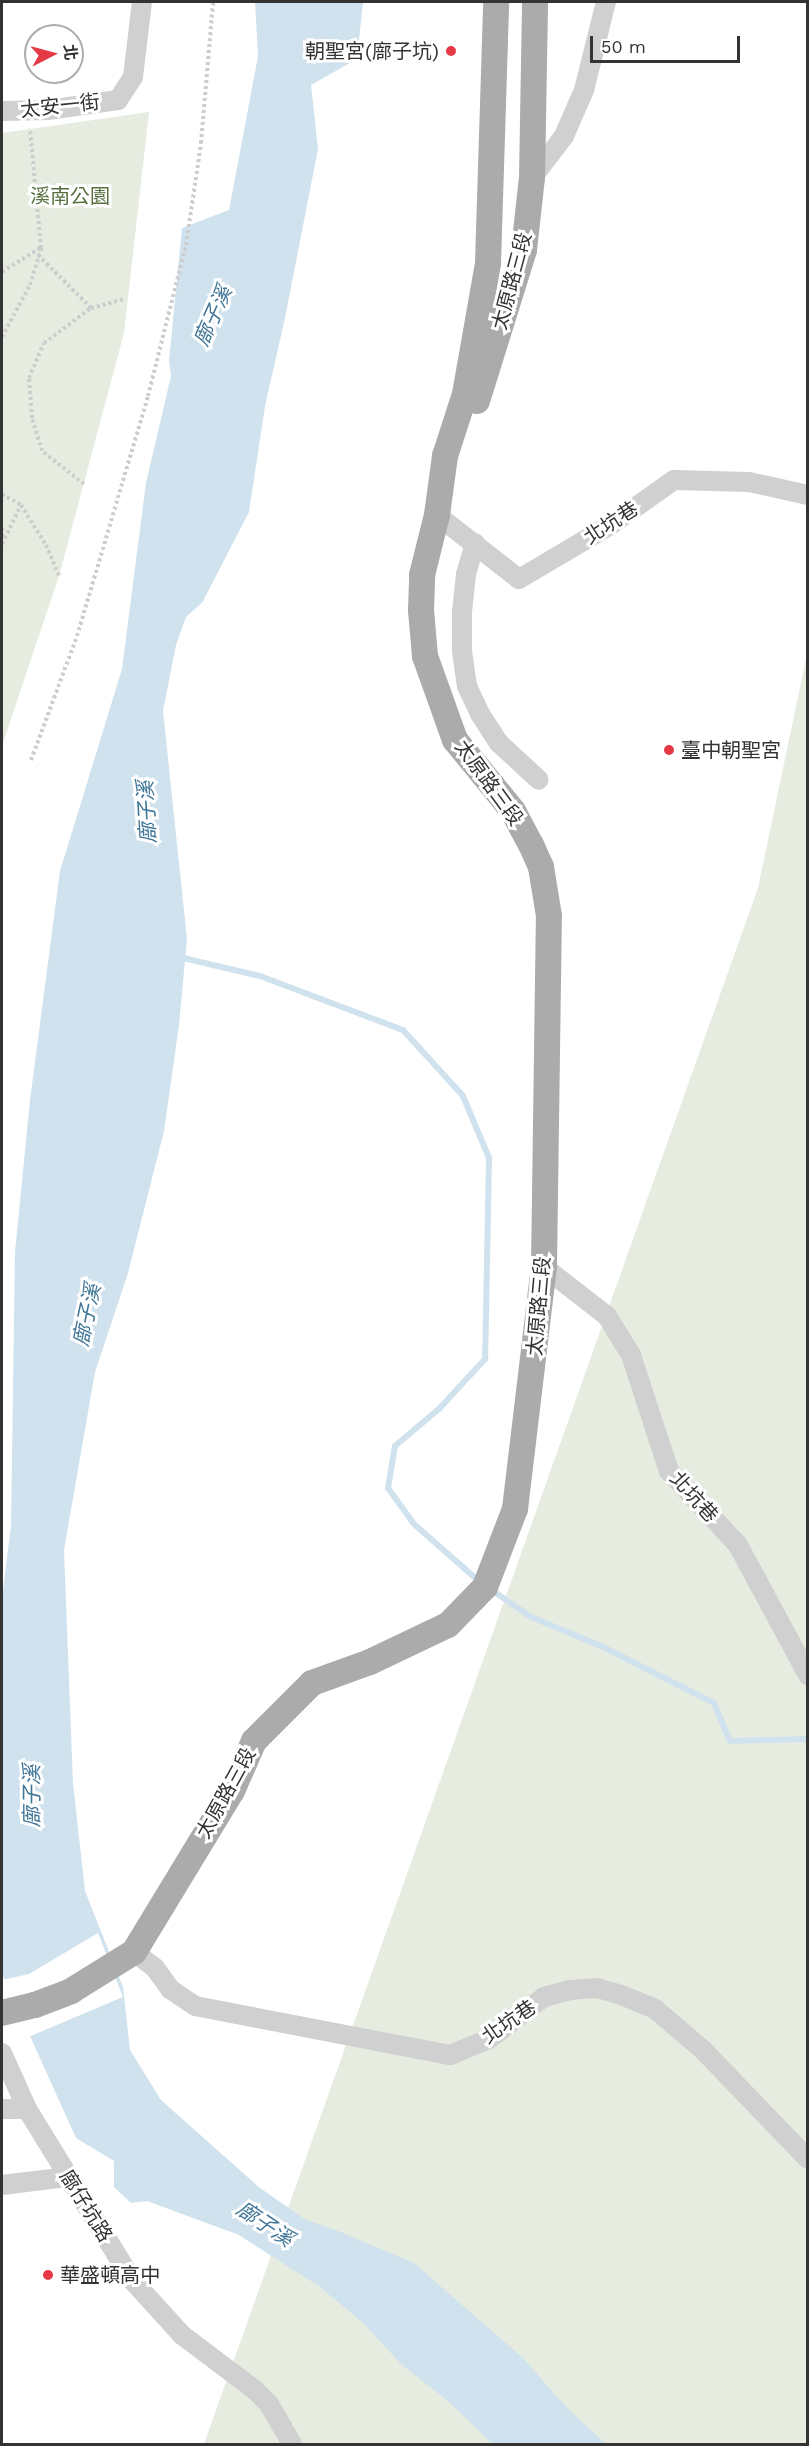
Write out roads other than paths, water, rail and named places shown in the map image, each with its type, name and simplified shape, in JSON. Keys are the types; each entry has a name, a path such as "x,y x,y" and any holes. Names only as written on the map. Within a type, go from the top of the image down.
{"main road":[{"name":"太原路三段","path":"128,1956 232,1791 254,1742 312,1683 370,1662 447,1625 487,1580 515,1509 544,1267 550,943 546,891 541,867 513,811 455,740 424,656 421,609 422,575 437,515 445,456 465,393 488,264 496,2"},
{"name":"太原路三段","path":"437,515 462,451 524,250 532,178 535,2"},
{"path":"2,2013 35,2005 71,1991 128,1956"}],"street":[{"name":"太安一街","path":"2,111 48,110 118,100 133,77 142,2"},
{"path":"532,178 564,136 584,90 606,2"},
{"name":"北坑巷","path":"437,515 519,579 609,526 674,480 748,482 807,495"},
{"path":"475,543 466,574 462,611 462,651 467,686 480,714 500,743 539,780"},
{"name":"北坑巷","path":"544,1267 607,1316 631,1355 669,1472 738,1545 807,1675"},
{"name":"北坑巷","path":"128,1956 154,1968 170,1989 195,2006 450,2055 489,2038 544,1997 570,1989 597,1988 621,1995 655,2009 704,2050 807,2159"},
{"name":"廍仔坑路","path":"2,2053 27,2109 133,2281 182,2335 255,2390 268,2404 292,2445"},
{"path":"2,2109 27,2109"},
{"path":"2,2185 68,2177"}],"water":[{"name":"廍子溪","path":"255,2 363,2 357,59 311,85 318,149 285,318 265,406 249,512 202,603 186,617 176,645 163,711 187,939 179,1025 164,1131 128,1273 95,1372 64,1550 73,1783 85,1891 123,1987 130,2050 161,2100 260,2188 306,2220 414,2263 524,2359 567,2408 606,2444 492,2444 448,2401 402,2365 362,2322 320,2287 239,2235 147,2201 131,2203 114,2187 114,2161 76,2138 2,1974 2,1599 11,1525 15,1252 30,1100 60,871 122,669 146,483 171,376 169,361 182,228 229,210 258,56"}],"waterway":[{"path":"179,957 260,976 403,1030 463,1096 489,1158 485,1359 440,1408 395,1446 388,1488 414,1524 481,1583"},
{"path":"490,1589 531,1617 599,1645 714,1703 730,1741 808,1739"}],"place":[{"name":"朝聖宮(廍子坑)","path":"451,51"},
{"name":"臺中朝聖宮","path":"669,750"},
{"name":"華盛頓高中","path":"48,2275"}],"park label":[{"name":"溪南公園","path":"70,196"}]}
